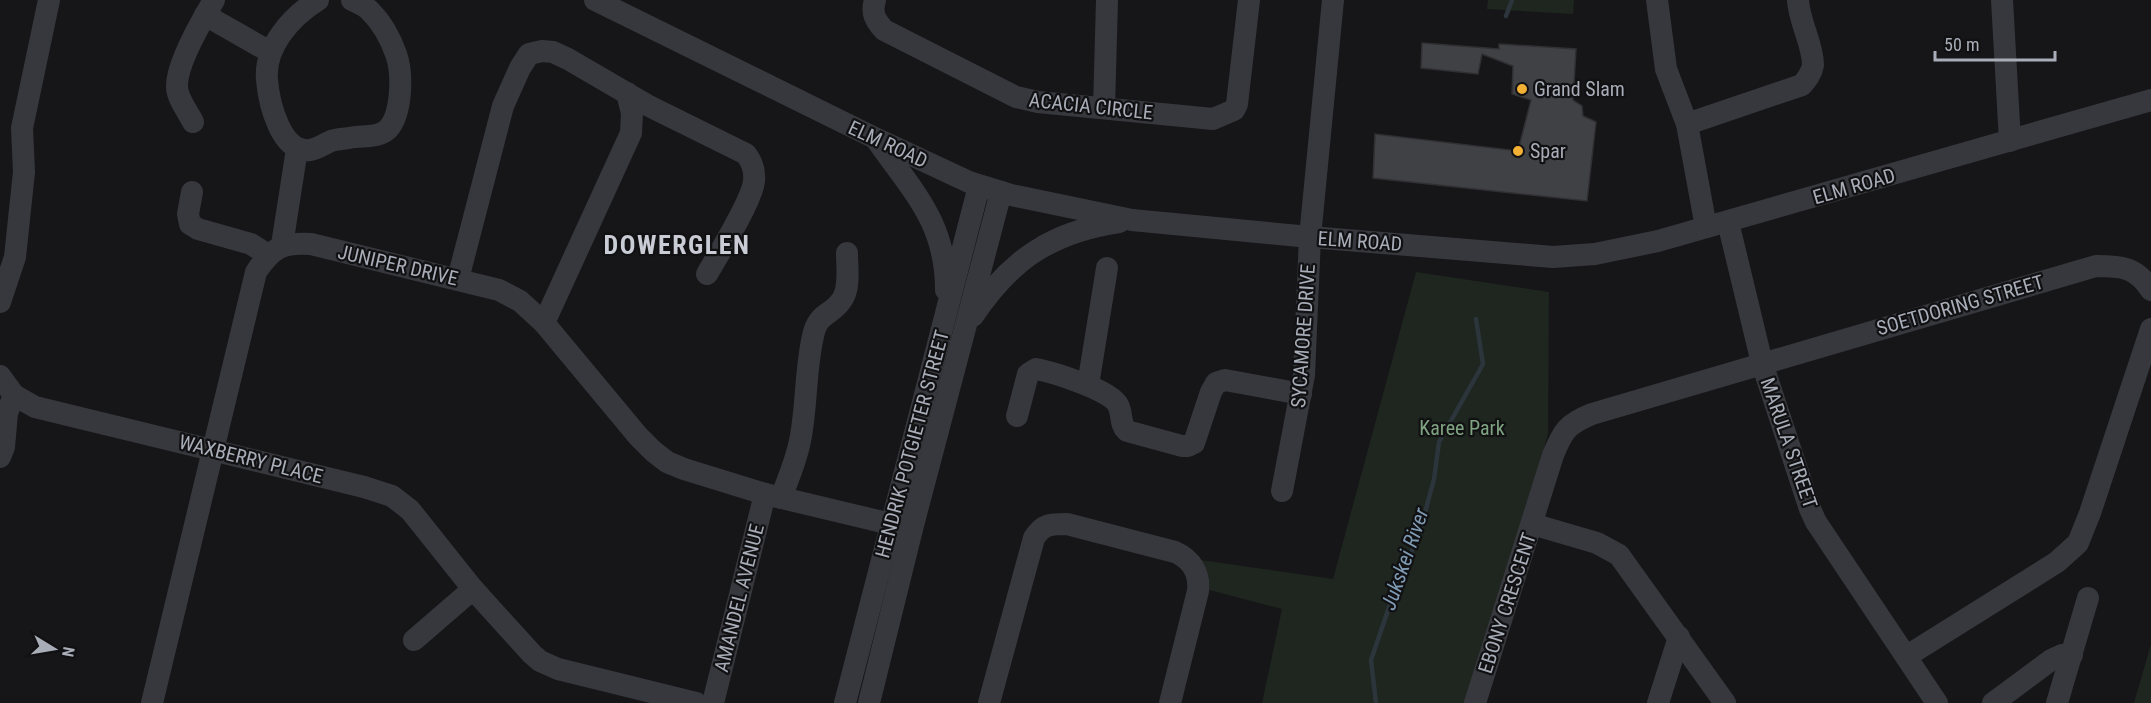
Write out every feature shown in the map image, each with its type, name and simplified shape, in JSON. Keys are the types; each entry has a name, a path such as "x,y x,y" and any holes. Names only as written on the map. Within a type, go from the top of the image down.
{"street":[{"path":"0,302 15,256 24,172 22,128 49,0"},
{"path":"318,0 303,11 283,33 270,52 266,68 268,93 283,136 305,149 334,140 382,134 390,127 397,109 400,90 397,56 383,27 370,10 352,0"},
{"name":"ELM ROAD","path":"595,0 875,138 990,189 1132,220 1553,257 1595,254 1658,241 2151,100"},
{"name":"ACACIA CIRCLE","path":"875,0 872,10 877,22 884,30 1016,97 1038,102 1213,119 1234,111 1237,104 1249,0"},
{"path":"1104,108 1107,0"},
{"name":"SYCAMORE DRIVE","path":"1282,491 1301,394 1310,237 1333,0"},
{"path":"1657,0 1666,69 1687,124 1706,227"},
{"path":"1687,124 1802,85 1810,77 1812,65 1799,14 1798,0"},
{"path":"2002,0 2010,141"},
{"path":"193,122 176,90 179,71 209,8 270,52"},
{"path":"458,279 503,106 529,54 542,51 553,52 666,115 747,154 752,162 754,181 748,198 707,274"},
{"path":"544,323 631,133 632,113 627,93"},
{"path":"631,133 646,119 666,115"},
{"path":"875,138 918,196 936,228 946,272 943,331"},
{"path":"152,703 256,272 282,248 305,149"},
{"name":"HENDRIK POTGIETER STREET","path":"844,703 966,326 990,189"},
{"name":"HENDRIK POTGIETER STREET","path":"869,703 901,526 943,331 990,189"},
{"name":"JUNIPER DRIVE","path":"192,192 188,214 190,224 198,229 251,244 282,248 311,244 485,285 512,296 544,323 652,451 667,462 773,496 901,526"},
{"path":"966,326 1014,265 1035,251 1076,232 1132,220"},
{"name":"MARULA STREET","path":"1728,222 1762,363 1804,494 1816,522 1937,703"},
{"path":"1279,234 1308,275 1331,251 1349,240"},
{"name":"AMANDEL AVENUE","path":"712,703 773,496 797,456 813,337 820,318 844,298 847,253"},
{"name":"SOETDORING STREET","path":"1532,524 1562,433 1574,421 1592,414 2096,266 2115,266 2130,270 2143,277 2151,290"},
{"path":"1088,385 1107,268"},
{"path":"1907,656 2057,562 2078,543 2151,329"},
{"path":"1017,416 1030,371 1040,370 1088,385 1115,400 1122,426 1127,431 1188,446 1194,443 1199,434 1216,382 1225,380 1301,394"},
{"name":"WAXBERRY PLACE","path":"0,376 14,395 47,411 380,491 392,496 410,510 473,589 540,661 558,669 696,703"},
{"path":"0,457 4,447 7,413 14,395"},
{"path":"989,703 1034,538 1044,526 1049,524 1067,524 1179,554 1186,559 1197,574 1198,591 1170,703"},
{"name":"EBONY CRESCENT","path":"1475,703 1532,524 1597,543 1619,555 1725,703"},
{"path":"414,640 473,589"},
{"path":"2057,703 2088,598"},
{"path":"1658,703 1678,638"},
{"path":"1993,703 2051,660 2062,655 2072,655"}],"green space":[{"path":"1488,0 1574,0 1573,14 1487,9"},
{"name":"Karee Park","path":"1416,272 1549,292 1548,434 1470,703 1262,703 1282,609 1202,588 1187,558 1333,579"},
{"path":"2151,644 2151,703 2134,703"}],"building":[{"path":"1422,43 1499,49 1499,44 1576,49 1573,100 1582,106 1583,116 1596,122 1587,201 1373,178 1375,134 1518,151 1531,100 1512,94 1513,66 1482,54 1478,74 1421,68"}],"waterway":[{"name":"Jukskei River","path":"1506,16 1512,0"},
{"name":"Jukskei River","path":"1376,703 1371,660 1398,581 1419,535 1434,479 1439,442 1483,364 1476,319"}],"place":[{"name":"Grand Slam","path":"1522,89"},
{"name":"Spar","path":"1518,151"}],"district":[{"name":"DOWERGLEN","path":"677,245"}]}
